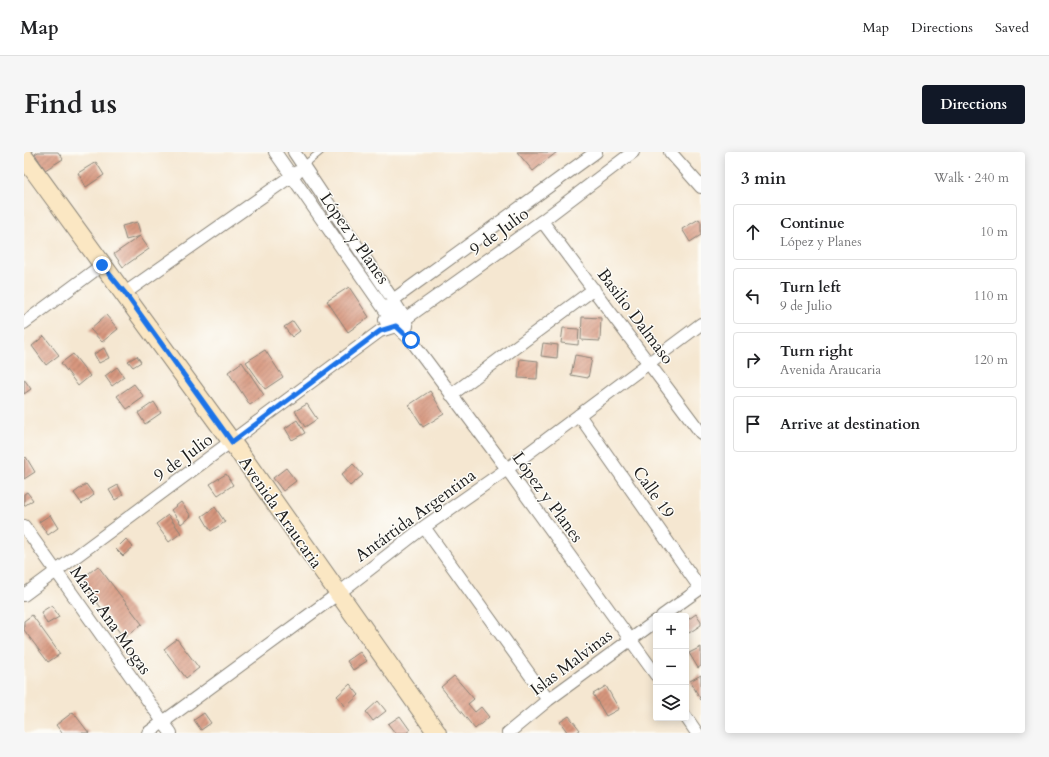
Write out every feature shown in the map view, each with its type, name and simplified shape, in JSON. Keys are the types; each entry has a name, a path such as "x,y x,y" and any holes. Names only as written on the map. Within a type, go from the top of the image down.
{"main road":[{"name":"Avenida Araucaria","path":"24,157 102,265 125,293 232,442 437,733"}],"street":[{"name":"López y Planes","path":"275,152 387,313 400,322"},
{"name":"López y Planes","path":"294,152 393,300 400,322 411,340 507,469 653,671"},
{"name":"9 de Julio","path":"380,331 393,300 596,152"},
{"name":"9 de Julio","path":"24,595 380,331 400,322 542,221 633,152"},
{"path":"670,152 701,187"},
{"path":"125,293 292,176 303,166"},
{"name":"Basilio Dalmaso","path":"542,221 701,433"},
{"path":"24,323 102,265"},
{"path":"451,395 594,289"},
{"name":"Antártida Argentina","path":"148,733 338,593 424,527 507,469 701,324"},
{"name":"Calle 19","path":"579,415 701,588"},
{"name":"María Ana Mogas","path":"24,526 171,733"},
{"path":"424,527 548,700"},
{"path":"666,613 701,588"},
{"name":"Islas Malvinas","path":"508,733 548,700 653,623"},
{"path":"689,721 697,733"}],"lane":[{"path":"303,166 320,152"}],"building":[{"path":"38,152 58,152 63,159 45,170 35,154"},
{"path":"517,152 557,152 533,171"},
{"path":"96,162 104,175 86,187 78,173"},
{"path":"699,219 701,222 701,235 690,242 682,229"},
{"path":"137,222 141,236 126,240 122,226"},
{"path":"140,236 149,249 123,267 114,254"},
{"path":"349,287 369,317 348,332 327,301"},
{"path":"106,315 118,329 102,342 90,329"},
{"path":"582,317 601,318 600,341 581,340"},
{"path":"293,321 300,331 292,337 284,327"},
{"path":"563,328 579,329 578,345 561,343"},
{"path":"44,336 59,355 46,365 32,346"},
{"path":"543,343 558,345 557,358 541,356"},
{"path":"104,348 109,358 99,363 94,354"},
{"path":"265,350 283,377 265,389 246,362"},
{"path":"73,354 90,376 78,386 61,363"},
{"path":"575,355 592,358 588,378 571,375"},
{"path":"137,356 141,362 133,367 128,361"},
{"path":"520,359 538,361 537,379 518,378"},
{"path":"242,362 264,395 250,405 228,372"},
{"path":"117,367 124,377 112,386 105,376"},
{"path":"24,379 31,389 24,394"},
{"path":"134,384 144,397 127,409 117,396"},
{"path":"430,391 444,414 423,427 409,405"},
{"path":"154,402 161,413 145,424 138,413"},
{"path":"307,404 317,419 305,427 295,411"},
{"path":"297,420 305,433 292,440 285,428"},
{"path":"26,457 35,472 24,479 24,459"},
{"path":"353,464 363,475 350,486 341,475"},
{"path":"286,468 296,481 283,491 273,478"},
{"path":"226,474 233,485 218,495 210,484"},
{"path":"86,484 94,495 82,504 74,493"},
{"path":"118,485 123,495 115,500 109,490"},
{"path":"27,492 33,500 24,506 24,494"},
{"path":"181,502 191,516 181,524 171,510"},
{"path":"215,507 225,522 211,531 202,516"},
{"path":"50,515 58,528 48,535 39,522"},
{"path":"168,515 181,533 169,542 156,524"},
{"path":"126,539 133,547 123,556 116,549"},
{"path":"98,566 142,624 124,638 80,580"},
{"path":"52,605 59,617 47,624 41,612"},
{"path":"696,614 701,621 701,625 689,633 689,619"},
{"path":"32,615 60,654 48,662 24,630 24,621"},
{"path":"177,639 199,668 186,678 164,649"},
{"path":"701,647 701,666 698,668 689,653"},
{"path":"360,652 367,661 353,670 347,661"},
{"path":"701,675 701,700 690,681"},
{"path":"454,676 474,699 468,704 475,712 481,707 489,717 475,729 441,687"},
{"path":"350,684 359,695 346,707 337,696"},
{"path":"606,686 619,709 606,716 593,694"},
{"path":"378,701 386,711 373,721 366,712"},
{"path":"73,712 89,733 62,733 56,725"},
{"path":"204,713 211,723 201,730 194,720"},
{"path":"400,716 410,730 406,733 395,733 388,724"},
{"path":"569,716 580,730 576,733 568,733 560,722"}],"route":[{"path":"102,265 125,293 232,442 380,331 396,326 411,340"}]}
